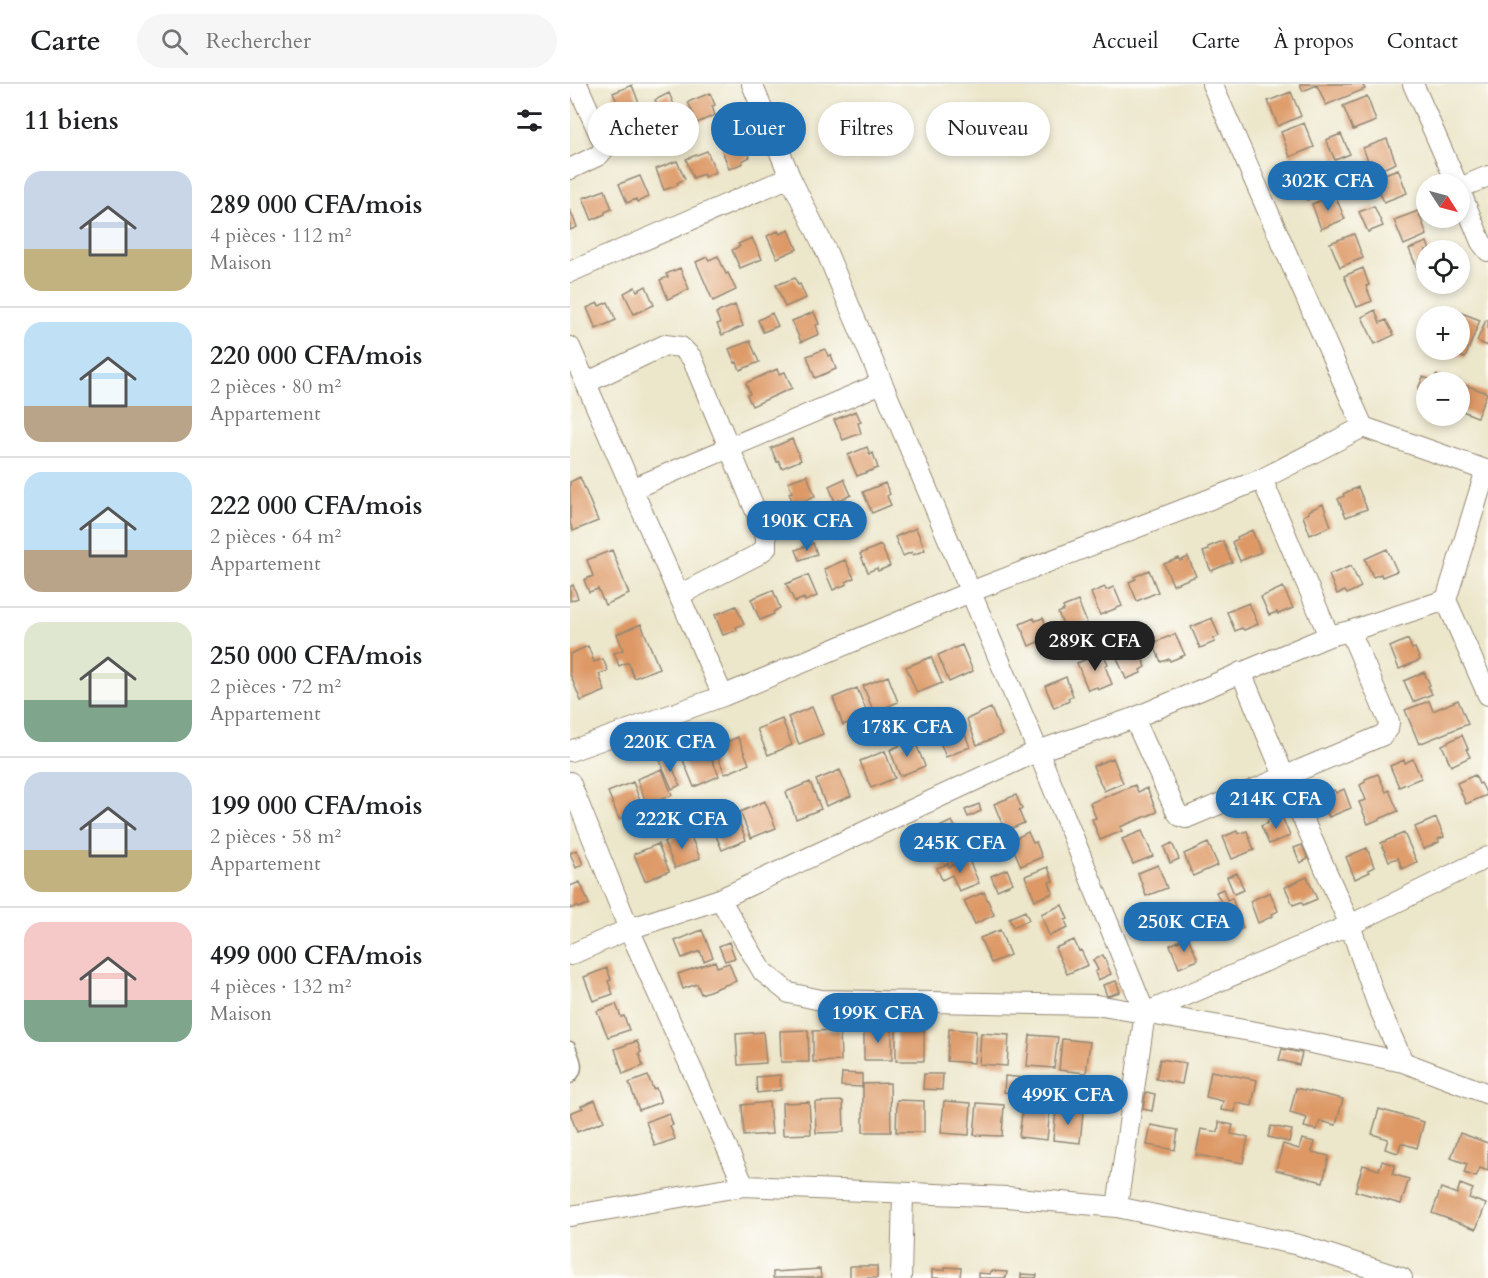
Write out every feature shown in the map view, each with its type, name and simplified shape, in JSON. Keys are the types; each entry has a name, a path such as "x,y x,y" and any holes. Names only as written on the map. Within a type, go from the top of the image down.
{"street":[{"path":"570,169 599,155 604,148 577,84"},
{"path":"752,84 789,177 827,253 1038,751 1144,1013 1117,1207"},
{"path":"1212,84 1363,427"},
{"path":"1413,84 1453,174"},
{"path":"1470,183 1488,176"},
{"path":"570,272 789,177"},
{"path":"1470,215 1481,242 1488,251"},
{"path":"586,383 665,345 681,347 692,358 766,536 766,548 757,555 679,595"},
{"path":"570,348 723,696"},
{"path":"632,489 882,383"},
{"path":"570,751 723,696 970,592 1262,479 1363,427 1487,470 1446,600 1488,695"},
{"path":"1262,479 1329,636"},
{"path":"570,955 629,929 720,899 1038,751 1134,718 1329,636 1446,600"},
{"path":"1134,718 1176,811 1180,816 1186,818 1383,735 1388,729 1389,722 1350,631"},
{"path":"1241,672 1350,925 1377,1003 1403,1062"},
{"path":"570,782 629,929 744,1186"},
{"path":"1144,1013 1350,925 1488,857"},
{"path":"720,899 763,972 789,993 821,1000 1096,1005 1268,1034 1403,1062 1488,1094"},
{"path":"570,1216 744,1186 1007,1197 1117,1207 1299,1245 1402,1278"},
{"path":"901,1278 903,1193"}],"lane":[{"path":"570,1047 577,1065 570,1078"}],"building":[{"path":"1300,84 1362,84 1365,89 1326,105 1317,85 1303,91"},
{"path":"632,85 638,102 617,102 613,93"},
{"path":"1291,92 1301,116 1278,126 1268,101"},
{"path":"669,93 673,102 656,102 655,100"},
{"path":"710,93 714,102 711,102 711,117 699,122 699,102 688,102"},
{"path":"1367,96 1376,121 1353,130 1343,106"},
{"path":"1304,123 1314,147 1290,157 1281,132"},
{"path":"1341,134 1350,154 1335,160 1326,140"},
{"path":"1387,139 1396,163 1373,173 1363,148"},
{"path":"707,151 716,172 704,177 703,174 693,178 686,159 699,156"},
{"path":"724,156 750,156 742,161 743,163 729,169"},
{"path":"677,161 685,179 677,183 678,185 664,190 656,169"},
{"path":"1321,166 1330,191 1307,200 1297,176"},
{"path":"1398,169 1407,193 1384,202 1374,178"},
{"path":"640,176 649,197 627,203 619,184"},
{"path":"605,190 612,209 592,220 583,198"},
{"path":"1335,195 1345,219 1321,229 1312,204"},
{"path":"1374,206 1383,226 1368,232 1359,212"},
{"path":"570,210 577,227 570,230"},
{"path":"1416,212 1416,228 1424,228 1427,235 1404,245 1394,220"},
{"path":"789,230 797,249 777,258 767,236 778,231 780,234"},
{"path":"1354,234 1363,258 1340,267 1330,243"},
{"path":"752,238 762,259 740,268 732,250 740,246 738,244"},
{"path":"1416,246 1416,266 1409,249"},
{"path":"718,256 736,290 713,301 696,262 707,257 709,260"},
{"path":"680,268 689,289 668,299 660,280 668,277 666,274"},
{"path":"1363,268 1369,285 1366,286 1372,301 1357,307 1344,276"},
{"path":"795,278 806,298 785,307 776,285"},
{"path":"646,286 654,305 634,314 624,293 635,287 637,291"},
{"path":"608,302 616,320 596,329 587,308"},
{"path":"735,305 743,326 722,335 717,324 720,323 716,313"},
{"path":"1375,310 1380,323 1386,320 1394,335 1375,344 1362,317"},
{"path":"814,312 819,324 816,325 819,334 801,342 792,321"},
{"path":"772,313 778,326 763,332 758,320"},
{"path":"1470,316 1480,320 1470,345"},
{"path":"1488,320 1488,346 1477,341"},
{"path":"750,341 759,362 740,370 729,349"},
{"path":"825,349 828,356 831,355 836,369 815,378 807,356"},
{"path":"777,369 779,374 785,372 792,388 752,406 747,395 750,394 746,383"},
{"path":"1470,387 1487,393 1477,417 1470,414"},
{"path":"856,411 861,422 858,423 861,433 843,440 834,420"},
{"path":"792,439 801,460 782,468 771,448"},
{"path":"867,447 870,455 873,453 878,468 857,476 848,455"},
{"path":"807,475 815,496 794,505 789,493 792,492 788,482"},
{"path":"580,477 598,521 573,531 570,523 570,482"},
{"path":"844,479 851,495 835,502 829,486"},
{"path":"885,483 890,494 887,496 891,505 872,513 863,492"},
{"path":"1358,487 1367,509 1346,517 1338,499"},
{"path":"1323,504 1331,526 1310,535 1303,516"},
{"path":"822,509 830,530 812,538 800,517"},
{"path":"916,528 925,550 903,556 895,537"},
{"path":"1252,530 1261,552 1240,561 1232,542"},
{"path":"1223,541 1232,562 1211,571 1203,552 1209,550 1208,547"},
{"path":"813,543 817,554 800,560 796,550"},
{"path":"881,545 890,566 868,572 860,554"},
{"path":"1387,549 1397,571 1382,577 1381,574 1373,577 1365,559"},
{"path":"612,550 629,594 605,605 598,589 589,592 584,580 593,576 587,560"},
{"path":"1188,557 1196,576 1173,585 1164,564"},
{"path":"845,560 854,578 833,590 824,569"},
{"path":"1351,566 1361,587 1347,594 1345,591 1337,594 1329,575"},
{"path":"1149,570 1158,592 1137,601 1129,582"},
{"path":"808,575 817,596 795,602 786,584"},
{"path":"573,585 578,598 570,601 570,587"},
{"path":"1105,587 1106,590 1114,587 1122,606 1100,615 1091,593"},
{"path":"1283,587 1293,608 1269,615 1261,597"},
{"path":"773,590 780,608 773,612 774,614 760,620 751,599"},
{"path":"1078,601 1087,623 1066,631 1058,613 1064,610 1063,607"},
{"path":"1249,603 1258,624 1235,631 1227,612"},
{"path":"736,606 744,624 736,627 737,630 723,635 715,615"},
{"path":"1034,618 1035,621 1043,618 1051,636 1029,646 1020,624"},
{"path":"1212,618 1219,636 1213,639 1215,642 1200,648 1191,627"},
{"path":"641,624 659,668 634,678 628,662 619,666 614,653 623,650 617,634"},
{"path":"1175,634 1185,655 1161,662 1153,643"},
{"path":"1408,639 1420,660 1399,669 1390,647"},
{"path":"962,645 973,671 949,682 938,655"},
{"path":"588,646 594,662 603,659 608,671 599,674 605,691 581,701 570,674 570,654"},
{"path":"1138,649 1146,667 1140,670 1141,673 1126,679 1117,658"},
{"path":"1103,653 1112,684 1098,690 1097,687 1088,690 1077,663"},
{"path":"931,657 942,683 917,693 906,667"},
{"path":"1424,672 1432,694 1413,702 1404,681"},
{"path":"888,676 898,702 874,712 863,686"},
{"path":"1066,677 1073,696 1068,698 1069,701 1054,708 1045,686"},
{"path":"857,688 868,715 843,725 833,698"},
{"path":"1458,700 1468,724 1419,744 1405,710 1429,701 1433,711"},
{"path":"812,707 823,734 799,744 788,717"},
{"path":"991,708 1002,735 977,745 967,719"},
{"path":"782,719 792,745 768,755 757,729"},
{"path":"960,721 970,747 946,757 935,730"},
{"path":"1462,735 1470,757 1451,766 1442,745"},
{"path":"738,737 749,764 725,774 714,747"},
{"path":"914,739 925,766 900,776 890,750"},
{"path":"708,750 719,776 694,787 683,760"},
{"path":"885,751 895,778 871,788 860,761"},
{"path":"668,757 680,785 672,789 660,761"},
{"path":"1113,758 1123,783 1104,791 1093,766"},
{"path":"1413,759 1421,778 1399,787 1390,766"},
{"path":"662,769 672,795 647,805 637,779"},
{"path":"840,770 851,796 826,806 816,780"},
{"path":"1378,774 1386,792 1389,790 1398,811 1368,824 1359,802 1366,800 1360,785 1365,782 1365,779"},
{"path":"1475,775 1487,795 1466,804 1457,783"},
{"path":"633,782 643,809 619,819 608,792"},
{"path":"810,782 821,809 796,819 786,792"},
{"path":"1135,785 1138,792 1147,788 1157,812 1120,827 1122,831 1100,840 1092,819 1096,818 1090,803"},
{"path":"1344,789 1351,808 1329,817 1320,796 1334,790 1336,793"},
{"path":"1016,795 1022,809 1019,811 1024,823 1005,831 994,804"},
{"path":"765,801 776,828 751,838 740,812"},
{"path":"979,804 981,811 968,817 965,810"},
{"path":"736,813 746,840 722,850 711,823"},
{"path":"1281,814 1290,836 1269,844 1261,826"},
{"path":"1436,818 1444,837 1424,849 1415,827"},
{"path":"952,821 963,843 943,852 933,830"},
{"path":"1142,831 1153,856 1133,864 1122,839"},
{"path":"1237,831 1238,834 1247,831 1254,850 1232,859 1223,837"},
{"path":"689,832 700,858 675,868 664,842"},
{"path":"1028,832 1033,843 1036,842 1042,857 1021,866 1010,841"},
{"path":"1404,833 1417,862 1402,869 1398,858 1389,861 1381,843"},
{"path":"1172,843 1179,859 1170,863 1164,847"},
{"path":"1208,843 1218,865 1193,876 1184,854"},
{"path":"658,844 669,871 645,881 634,854"},
{"path":"1302,845 1308,859 1300,863 1294,848"},
{"path":"1367,848 1374,867 1368,870 1370,872 1355,879 1346,857"},
{"path":"577,850 583,864 576,868 570,853"},
{"path":"968,858 979,883 959,891 952,875 942,880 937,868 948,864 949,867"},
{"path":"1158,865 1167,888 1146,896 1138,873"},
{"path":"1048,867 1053,881 1049,882 1053,893 1035,900 1025,876"},
{"path":"1007,869 1013,883 997,890 991,876"},
{"path":"1237,873 1244,890 1234,894 1227,877"},
{"path":"1307,877 1317,899 1303,905 1301,902 1293,905 1285,887"},
{"path":"580,882 589,904 570,909 570,886"},
{"path":"1223,889 1227,900 1232,898 1243,928 1221,937 1209,907 1221,902 1216,892"},
{"path":"984,892 994,915 975,924 964,901"},
{"path":"1270,892 1278,911 1258,923 1250,901"},
{"path":"1174,903 1183,926 1163,934 1154,911"},
{"path":"1062,905 1068,919 1065,920 1068,928 1049,936 1041,914"},
{"path":"1025,911 1029,920 1013,927 1009,918"},
{"path":"1204,916 1211,931 1201,935 1195,920"},
{"path":"702,930 713,957 704,961 700,951 682,958 675,941"},
{"path":"1000,930 1010,955 991,963 980,938"},
{"path":"1188,937 1198,960 1179,968 1170,945"},
{"path":"1074,940 1088,965 1067,974 1055,948"},
{"path":"729,942 735,958 725,961 719,946"},
{"path":"1103,955 1111,974 1098,980 1095,972 1098,970 1093,960"},
{"path":"715,961 717,967 729,963 736,981 701,994 697,984 683,989 678,974"},
{"path":"607,968 611,980 608,981 613,994 593,1001 584,977"},
{"path":"1116,981 1120,992 1107,996 1103,985"},
{"path":"616,1004 629,1030 608,1037 597,1011"},
{"path":"864,1028 892,1029 892,1060 864,1060"},
{"path":"949,1029 976,1031 974,1063 947,1061"},
{"path":"808,1030 809,1062 781,1062 780,1031"},
{"path":"840,1030 841,1061 813,1062 813,1031"},
{"path":"896,1030 924,1030 924,1061 896,1061"},
{"path":"763,1032 766,1063 738,1065 736,1034"},
{"path":"981,1033 1009,1035 1007,1066 979,1064"},
{"path":"1030,1035 1058,1037 1054,1068 1027,1066"},
{"path":"1062,1039 1090,1042 1086,1073 1059,1070"},
{"path":"637,1041 643,1066 623,1074 615,1049"},
{"path":"1282,1049 1302,1053 1299,1065 1279,1060"},
{"path":"1160,1059 1186,1063 1182,1084 1156,1079"},
{"path":"1211,1071 1257,1080 1252,1106 1236,1103 1235,1112 1221,1110 1223,1101 1206,1097"},
{"path":"842,1073 862,1074 862,1087 841,1086"},
{"path":"924,1074 943,1074 942,1090 923,1089"},
{"path":"780,1075 781,1090 757,1093 756,1077"},
{"path":"648,1076 661,1102 639,1110 629,1083"},
{"path":"1005,1076 1025,1078 1023,1094 1004,1092"},
{"path":"890,1083 891,1132 863,1132 863,1084"},
{"path":"1098,1086 1106,1088 1104,1103 1095,1102"},
{"path":"1296,1088 1343,1099 1336,1125 1320,1121 1317,1130 1304,1127 1307,1118 1290,1113"},
{"path":"1146,1092 1155,1094 1152,1111 1143,1109"},
{"path":"595,1100 604,1121 577,1132 570,1113"},
{"path":"897,1100 924,1101 924,1132 896,1132"},
{"path":"843,1101 844,1132 816,1133 815,1102"},
{"path":"944,1101 971,1103 969,1135 941,1133"},
{"path":"769,1102 772,1134 744,1136 742,1105"},
{"path":"809,1102 811,1134 783,1135 782,1103"},
{"path":"977,1103 1004,1105 1002,1136 974,1135"},
{"path":"1023,1106 1050,1109 1047,1140 1019,1137"},
{"path":"1379,1109 1424,1122 1417,1148 1401,1143 1398,1153 1385,1149 1388,1139 1372,1134"},
{"path":"1056,1110 1083,1112 1080,1143 1053,1140"},
{"path":"669,1113 673,1125 670,1126 675,1139 655,1146 646,1122"},
{"path":"1219,1122 1233,1125 1231,1134 1248,1137 1243,1163 1196,1155 1201,1129 1218,1132"},
{"path":"1151,1125 1178,1130 1175,1150 1147,1145"},
{"path":"1271,1126 1292,1130 1289,1142 1268,1137"},
{"path":"1460,1133 1488,1143 1488,1171 1480,1168 1476,1177 1464,1173 1467,1164 1451,1158"},
{"path":"1302,1139 1315,1142 1312,1152 1329,1156 1323,1182 1276,1170 1283,1144 1299,1149"},
{"path":"1382,1161 1395,1165 1392,1174 1409,1179 1401,1204 1355,1191 1363,1165 1379,1170"},
{"path":"1460,1184 1473,1189 1469,1198 1486,1204 1476,1229 1432,1213 1441,1188 1457,1194"},
{"path":"850,1266 877,1266 877,1278 850,1278"},
{"path":"945,1267 961,1268 960,1278 932,1278 932,1270 945,1270"},
{"path":"820,1269 821,1278 773,1278 773,1272"},
{"path":"991,1271 1007,1272 1006,1278 978,1278 978,1273 990,1274"},
{"path":"1021,1274 1037,1275 1036,1278 1021,1278"}]}
